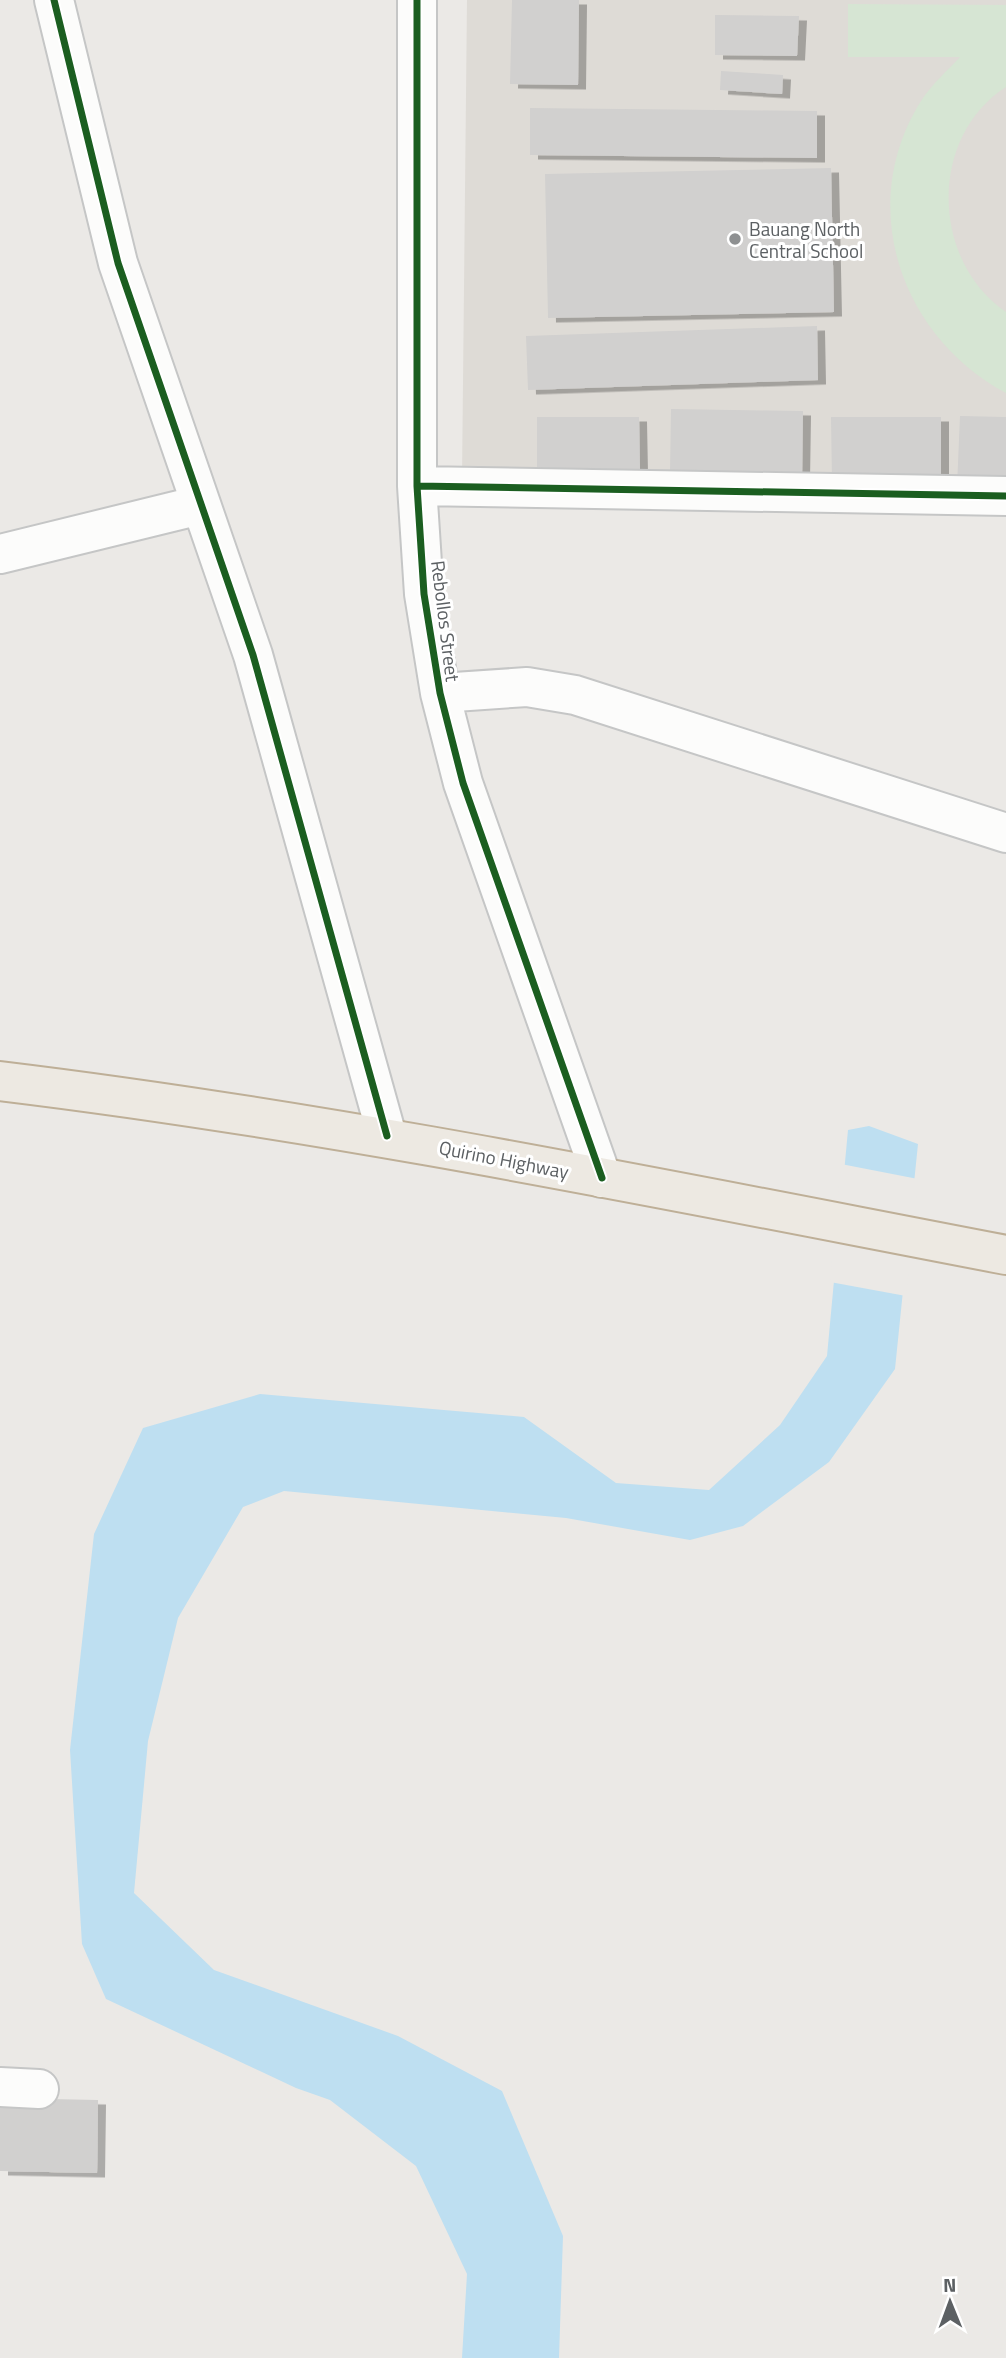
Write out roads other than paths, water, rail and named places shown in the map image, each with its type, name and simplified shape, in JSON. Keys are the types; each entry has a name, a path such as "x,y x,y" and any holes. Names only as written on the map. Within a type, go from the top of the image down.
{"highway":[{"name":"Quirino Highway","path":"0,1081 160,1100 387,1136 1006,1255"}],"street":[{"path":"54,0 118,263 253,655 387,1136"},
{"name":"Rebollos Street","path":"417,0 417,486 424,594 440,693 463,783 602,1178"},
{"path":"417,486 1006,496"},
{"path":"0,554 200,505"},
{"path":"440,693 527,687 575,695 1006,833"},
{"path":"0,2087 39,2089"}],"water":[{"path":"869,1126 918,1144 895,1369 829,1462 743,1526 690,1540 566,1518 284,1491 243,1507 178,1618 148,1741 134,1893 214,1970 398,2036 502,2091 563,2236 559,2358 462,2358 467,2274 416,2166 330,2100 296,2088 106,1999 82,1944 70,1750 94,1534 143,1428 260,1394 524,1417 616,1483 709,1490 780,1425 827,1356 848,1130"}],"place":[{"name":"Bauang North Central School","path":"735,239"}]}
